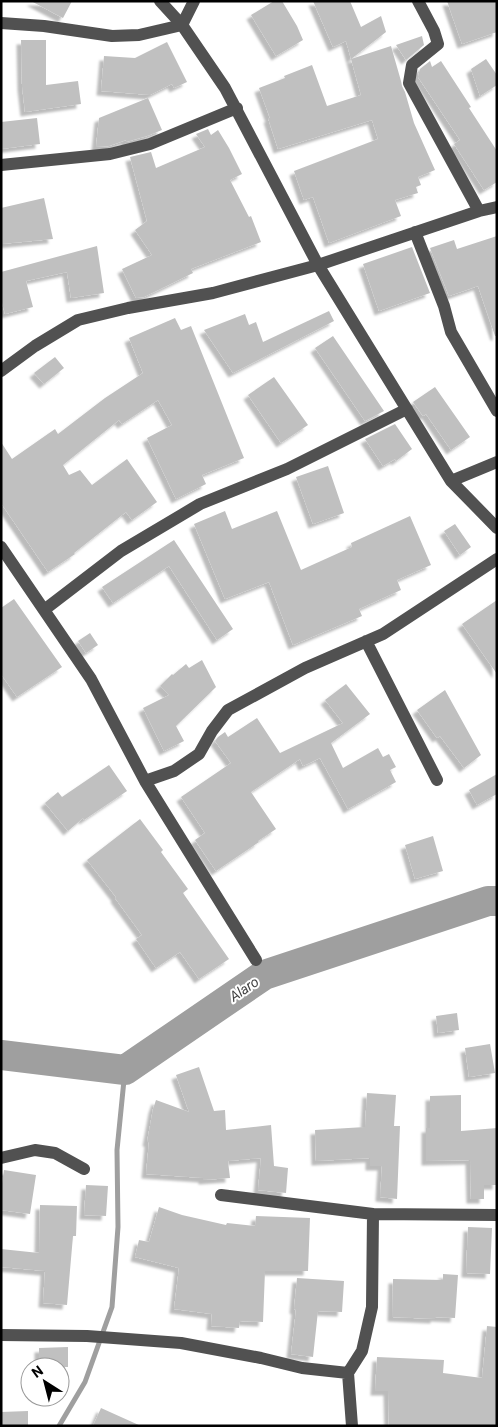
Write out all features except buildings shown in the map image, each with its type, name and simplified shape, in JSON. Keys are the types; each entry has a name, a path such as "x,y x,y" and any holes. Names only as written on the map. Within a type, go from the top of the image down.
{"street":[{"path":"160,1 182,25 226,88 318,265 451,481 497,528"},
{"path":"182,25 194,1"},
{"path":"418,1 438,44 412,65 409,83 479,210"},
{"path":"1,23 44,26 112,36 140,35 182,25"},
{"path":"1,165 110,154 150,144 237,108"},
{"path":"1,371 35,346 78,320 128,308 213,293 318,265 479,210 497,207"},
{"path":"415,232 444,306 451,332 497,411"},
{"path":"44,610 121,551 200,504 287,469 407,410"},
{"path":"451,481 497,462"},
{"path":"1,547 91,679 145,780 256,960"},
{"path":"145,780 174,771 199,754 212,731 228,710 305,668 383,634 497,560"},
{"path":"366,641 437,780"},
{"path":"1,1158 35,1150 55,1153 84,1169"},
{"path":"221,1195 373,1214 497,1215"},
{"path":"352,1426 348,1373 362,1351 372,1307 373,1214"},
{"path":"1,1335 87,1336 181,1343 302,1368 348,1373"}],"waterway":[{"name":"Alaro","path":"1,1055 125,1070 264,975 488,901 497,901"},
{"path":"59,1426 85,1382 112,1307 118,1227 117,1150 125,1070"}]}
